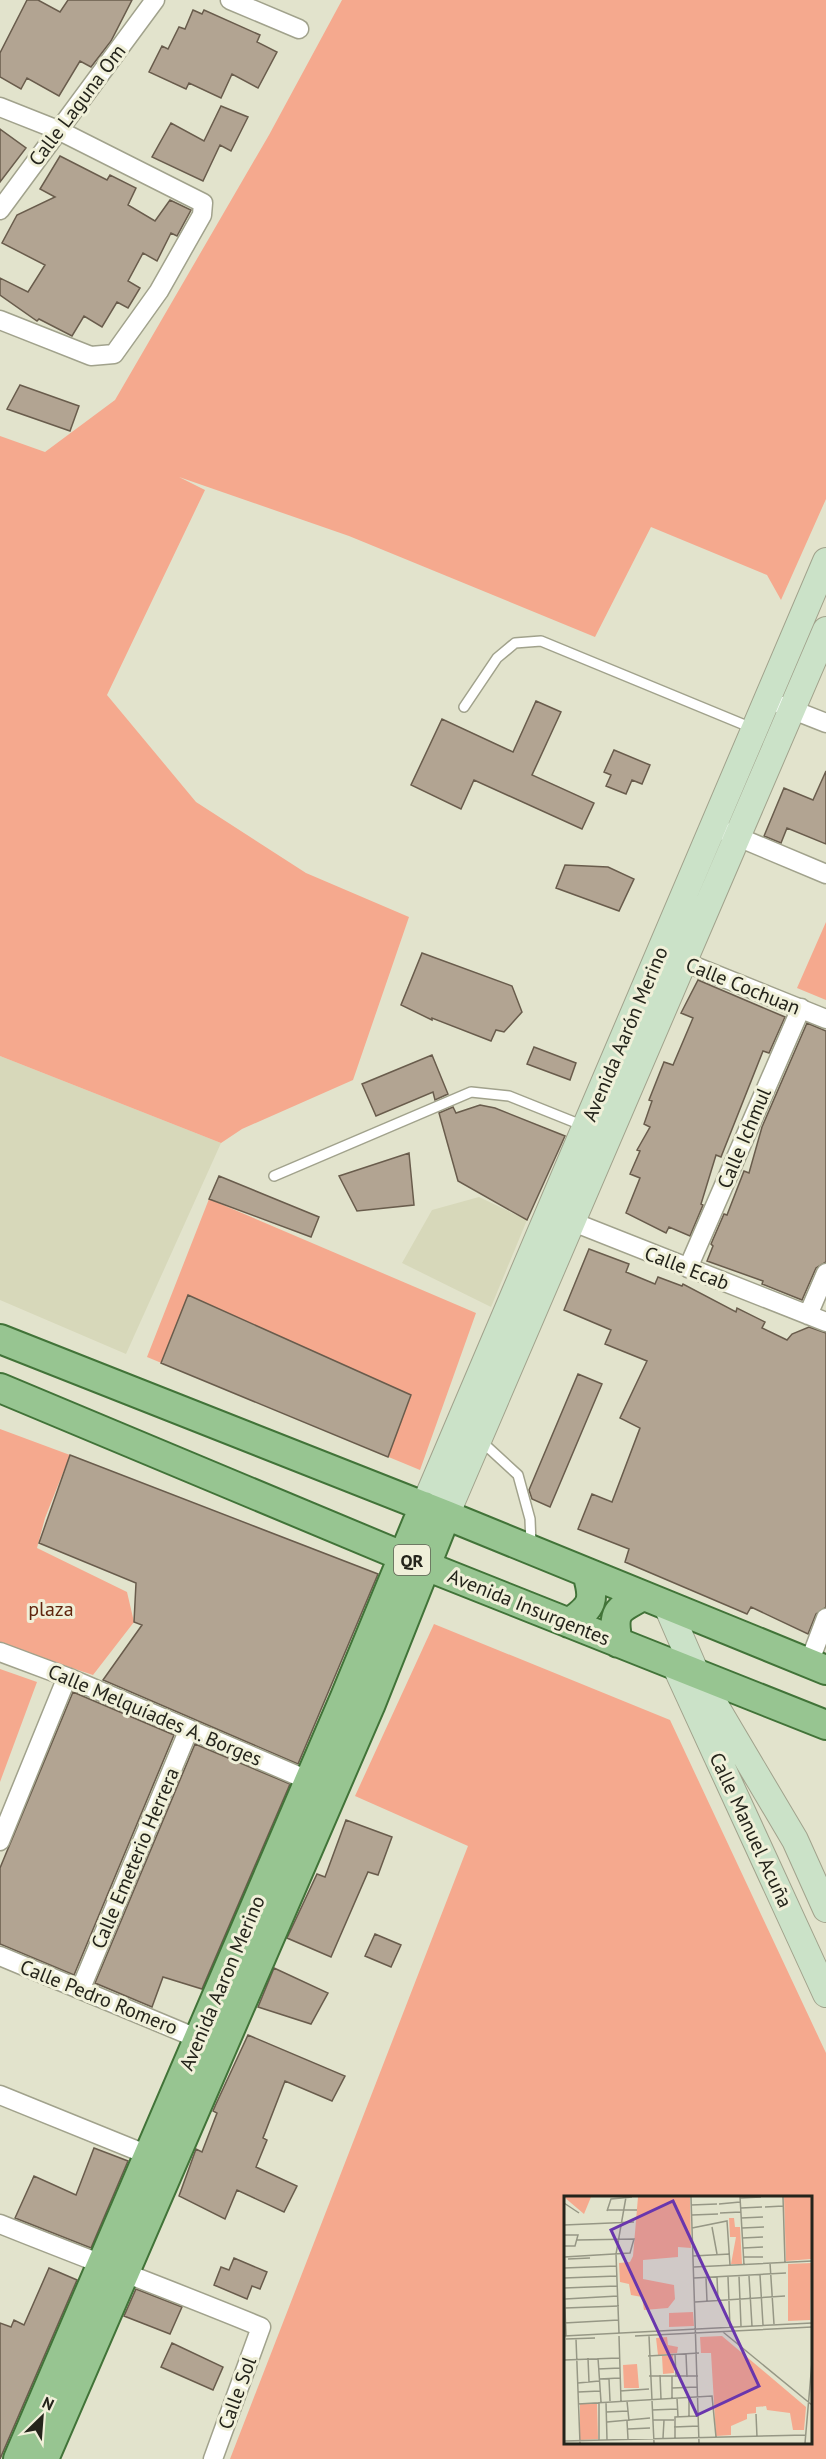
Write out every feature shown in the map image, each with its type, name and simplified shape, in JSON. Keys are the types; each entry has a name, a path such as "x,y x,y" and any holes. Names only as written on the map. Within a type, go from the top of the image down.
{"main road":[{"name":"Avenida Aarón Merino","path":"435,1511 479,1439 560,1217 585,1127 826,561"},
{"name":"Avenida Aarón Merino","path":"435,1511 560,1217 683,962 826,630"},
{"path":"0,1339 818,1666"},
{"name":"Avenida Insurgentes","path":"0,1388 415,1562 826,1725"},
{"name":"Avenida Aaron Merino","path":"18,2459 113,2268 357,1702 435,1511"},
{"path":"569,1623 585,1611 591,1603 593,1594 587,1573"},
{"path":"618,1642 614,1622 622,1606 655,1601"},
{"name":"Calle Manuel Acuña","path":"655,1601 826,1994"},
{"name":"Calle Manuel Acuña","path":"686,1669 795,1840 826,1909"},
{"name":"Avenida Aaron Merino","path":"44,2459 113,2268 148,2155 210,2043"}],"street":[{"name":"Calle Laguna Om","path":"0,210 155,0"},
{"path":"230,0 299,29"},
{"path":"0,107 58,130 203,202 202,215 196,228 159,291 114,354 91,356 0,320"},
{"path":"767,700 826,723"},
{"path":"714,825 826,874"},
{"name":"Calle Cochuan","path":"660,952 826,1019"},
{"name":"Calle Ichmul","path":"688,1268 801,1008"},
{"name":"Calle Ecab","path":"560,1217 826,1322"},
{"path":"808,1314 826,1273"},
{"path":"818,1666 826,1618"},
{"name":"Calle Melquíades A. Borges","path":"0,1652 67,1677 321,1786"},
{"path":"0,1841 67,1677"},
{"name":"Calle Emeterio Herrera","path":"81,1988 189,1728"},
{"name":"Calle Pedro Romero","path":"0,1956 210,2043"},
{"path":"0,2095 148,2155"},
{"path":"0,2224 113,2268"},
{"name":"Calle Sol","path":"113,2268 261,2327 213,2459"}],"lane":[{"path":"464,707 497,658 515,643 541,641 755,729"},
{"path":"274,1176 471,1092 509,1096 585,1127"},
{"path":"479,1439 518,1474 530,1519 531,1550"}],"shaded area":[{"path":"0,1056 221,1143 126,1354 0,1300"},
{"path":"479,1197 527,1220 491,1307 402,1263 432,1210"}],"green space":[{"path":"342,0 826,0 826,499 781,600 767,575 651,527 595,637 349,536 179,477 205,490 107,695 196,802 306,873 409,917 353,1080 242,1129 221,1143 0,1056 0,436 45,452 115,400 269,135"},
{"path":"826,922 826,1000 797,988"},
{"path":"209,1199 476,1313 420,1470 147,1357"},
{"name":"plaza","path":"0,1429 70,1455 45,1518 37,1548 127,1592 134,1622 93,1675 0,1644"},
{"path":"434,1624 670,1720 826,2053 826,2459 230,2459 468,1846 355,1796"},
{"path":"0,1669 37,1682 0,1782"}],"building":[{"path":"27,0 38,0 60,12 68,0 132,0 111,41 91,67 80,61 59,96 27,78 21,89 0,77 0,53"},
{"path":"193,10 202,14 204,10 260,35 257,42 277,52 258,88 232,74 221,98 189,83 186,89 149,72 162,46 168,49 179,27 185,29"},
{"path":"221,106 248,117 231,151 220,145 203,181 152,157 171,123 204,141"},
{"path":"0,129 26,148 0,182"},
{"path":"60,156 107,180 110,175 136,188 128,205 155,221 170,200 191,210 177,236 171,233 157,261 143,253 128,281 140,288 128,308 117,302 102,327 84,316 72,336 39,319 37,321 0,295 0,278 28,292 45,265 2,243 17,215 55,197 40,189"},
{"path":"20,385 79,406 70,431 7,409"},
{"path":"536,701 561,712 532,775 594,803 582,829 474,780 461,809 411,785 442,719 513,752"},
{"path":"614,750 650,765 642,784 632,780 626,794 606,786 611,775 604,772"},
{"path":"826,771 826,844 787,828 781,843 764,836 784,788 813,800"},
{"path":"565,865 608,867 634,879 619,911 556,888"},
{"path":"422,953 512,986 522,1012 504,1032 496,1030 491,1041 432,1018 432,1020 401,1005"},
{"path":"698,980 785,1017 769,1053 763,1051 721,1157 716,1155 701,1204 703,1205 690,1236 669,1227 666,1233 626,1213 640,1178 630,1174 640,1151 637,1150 650,1127 644,1124 652,1101 649,1100 664,1062 673,1065 693,1018 681,1013"},
{"path":"807,1023 826,1031 826,1262 816,1268 802,1300 762,1284 763,1281 707,1261 713,1246 711,1244 724,1214 727,1215 744,1171 749,1173 762,1127"},
{"path":"534,1047 576,1063 570,1080 527,1064"},
{"path":"432,1055 448,1094 435,1100 433,1092 376,1116 362,1084"},
{"path":"480,1105 495,1108 565,1136 527,1220 458,1181 439,1113 453,1107 456,1113"},
{"path":"409,1153 414,1205 357,1211 339,1176"},
{"path":"219,1176 319,1217 311,1237 209,1199"},
{"path":"589,1249 629,1264 626,1272 655,1284 658,1277 682,1286 683,1284 736,1312 737,1308 765,1322 762,1328 787,1340 792,1334 809,1327 826,1333 826,1607 816,1614 808,1634 751,1607 747,1614 625,1562 629,1549 578,1529 592,1494 612,1502 640,1428 620,1418 647,1361 605,1344 611,1330 564,1310"},
{"path":"188,1295 411,1395 388,1457 161,1363"},
{"path":"578,1374 602,1384 550,1507 532,1499 529,1490"},
{"path":"70,1455 378,1574 298,1764 103,1680 142,1625 134,1622 136,1583 39,1543"},
{"path":"73,1692 174,1735 74,1975 0,1944 0,1868"},
{"path":"195,1744 290,1784 202,1989 163,1977 152,2007 95,1983"},
{"path":"346,1820 392,1837 378,1875 368,1872 331,1957 287,1938 317,1874 325,1877"},
{"path":"375,1934 401,1945 391,1967 365,1956"},
{"path":"274,1968 328,1993 311,2024 258,2007"},
{"path":"248,2035 345,2076 332,2101 285,2081 263,2138 267,2140 256,2167 297,2186 284,2212 237,2190 225,2219 179,2196 196,2149 202,2152 217,2113 213,2111"},
{"path":"94,2148 128,2161 91,2248 15,2218 34,2176 76,2195"},
{"path":"234,2258 267,2272 260,2289 252,2286 247,2299 214,2285 221,2267 229,2270"},
{"path":"49,2268 77,2280 0,2459 0,2323 11,2327 14,2320 24,2325"},
{"path":"136,2289 182,2307 170,2334 124,2316"},
{"path":"172,2343 223,2367 213,2390 161,2367"}]}
